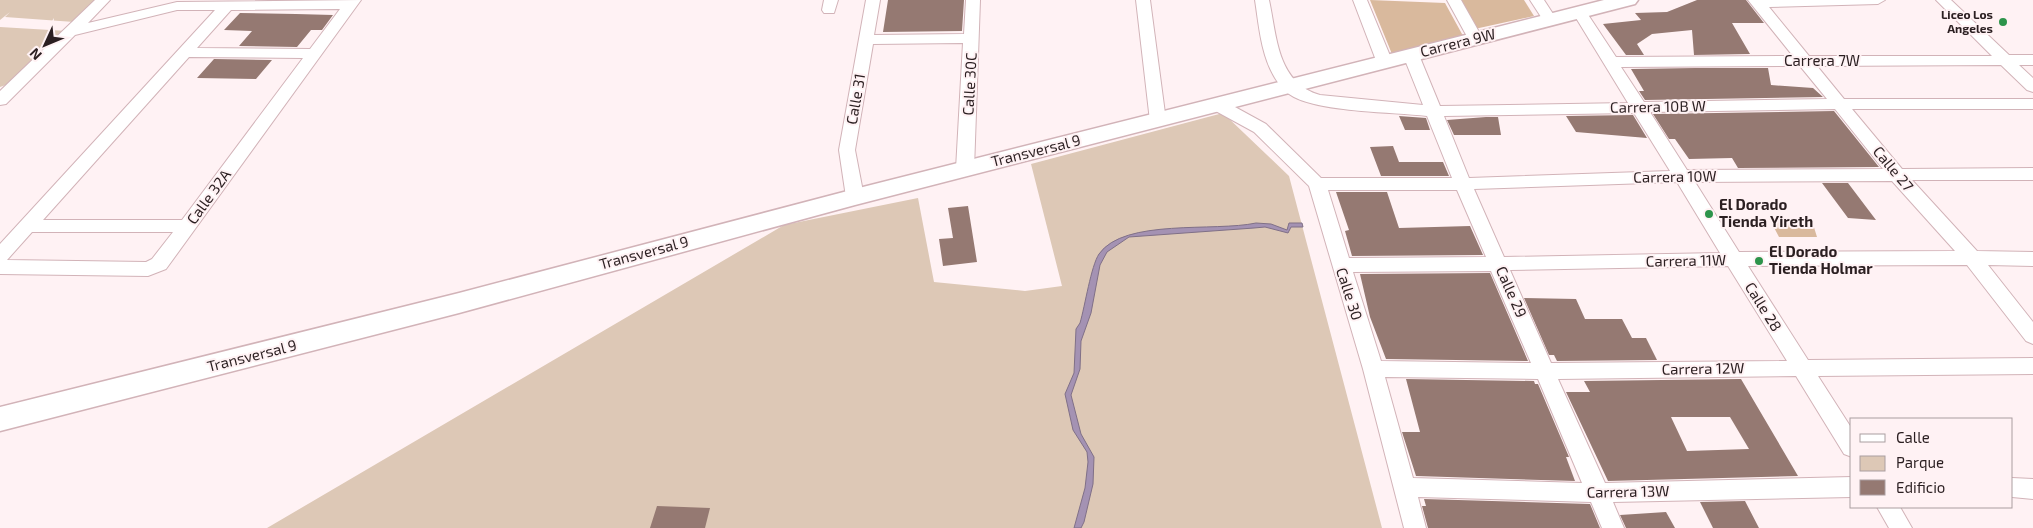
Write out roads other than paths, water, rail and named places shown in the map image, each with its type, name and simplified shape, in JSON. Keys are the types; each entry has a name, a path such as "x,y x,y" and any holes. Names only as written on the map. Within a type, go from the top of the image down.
{"main road":[{"name":"Carrera 9W","path":"1288,86 1385,63 1625,0"},
{"name":"Transversal 9","path":"0,419 459,304 855,197 1158,121 1288,86"}],"street":[{"path":"0,100 103,0"},
{"name":"Calle 31","path":"855,197 847,150 873,0"},
{"name":"Calle 30C","path":"965,169 974,0"},
{"path":"1143,0 1158,121"},
{"path":"1262,0 1274,56 1280,74 1288,86"},
{"path":"1360,0 1385,63"},
{"path":"1454,0 1475,39"},
{"path":"1537,0 1550,20"},
{"path":"1756,1 1878,0"},
{"path":"1943,0 2033,87"},
{"name":"Calle 27","path":"1756,1 1898,175 1972,258 2033,336"},
{"path":"70,32 166,7 229,3 352,2"},
{"name":"Calle 32A","path":"0,267 148,269 159,264 352,2"},
{"path":"0,256 229,3"},
{"name":"Calle 28","path":"1580,13 1612,62 1680,176 1850,445"},
{"path":"866,40 972,38"},
{"path":"185,52 314,54"},
{"name":"Calle 29","path":"1411,56 1463,184 1547,371 1613,528"},
{"name":"Carrera 7W","path":"1612,62 2033,60"},
{"name":"Carrera 10B W","path":"1288,86 1303,96 1319,100 1433,111 1840,104 2033,104"},
{"name":"Calle 30","path":"1218,105 1260,128 1316,184 1373,369 1403,487 1416,528"},
{"name":"Carrera 10W","path":"1316,184 1463,184 1680,176 2033,174"},
{"path":"27,226 188,226"},
{"name":"Carrera 11W","path":"1340,265 1500,266 1734,260 2033,259"},
{"name":"Carrera 12W","path":"1373,369 1547,371 2033,366"},
{"name":"Carrera 13W","path":"1403,487 1599,493 1850,488"},
{"path":"2013,488 2033,489"},
{"path":"1889,508 1901,528"}],"place":[{"name":"Liceo Los Angeles","path":"2003,22"},
{"name":"El Dorado Tienda Yireth","path":"1709,214"},
{"name":"El Dorado Tienda Holmar","path":"1759,261"}]}
